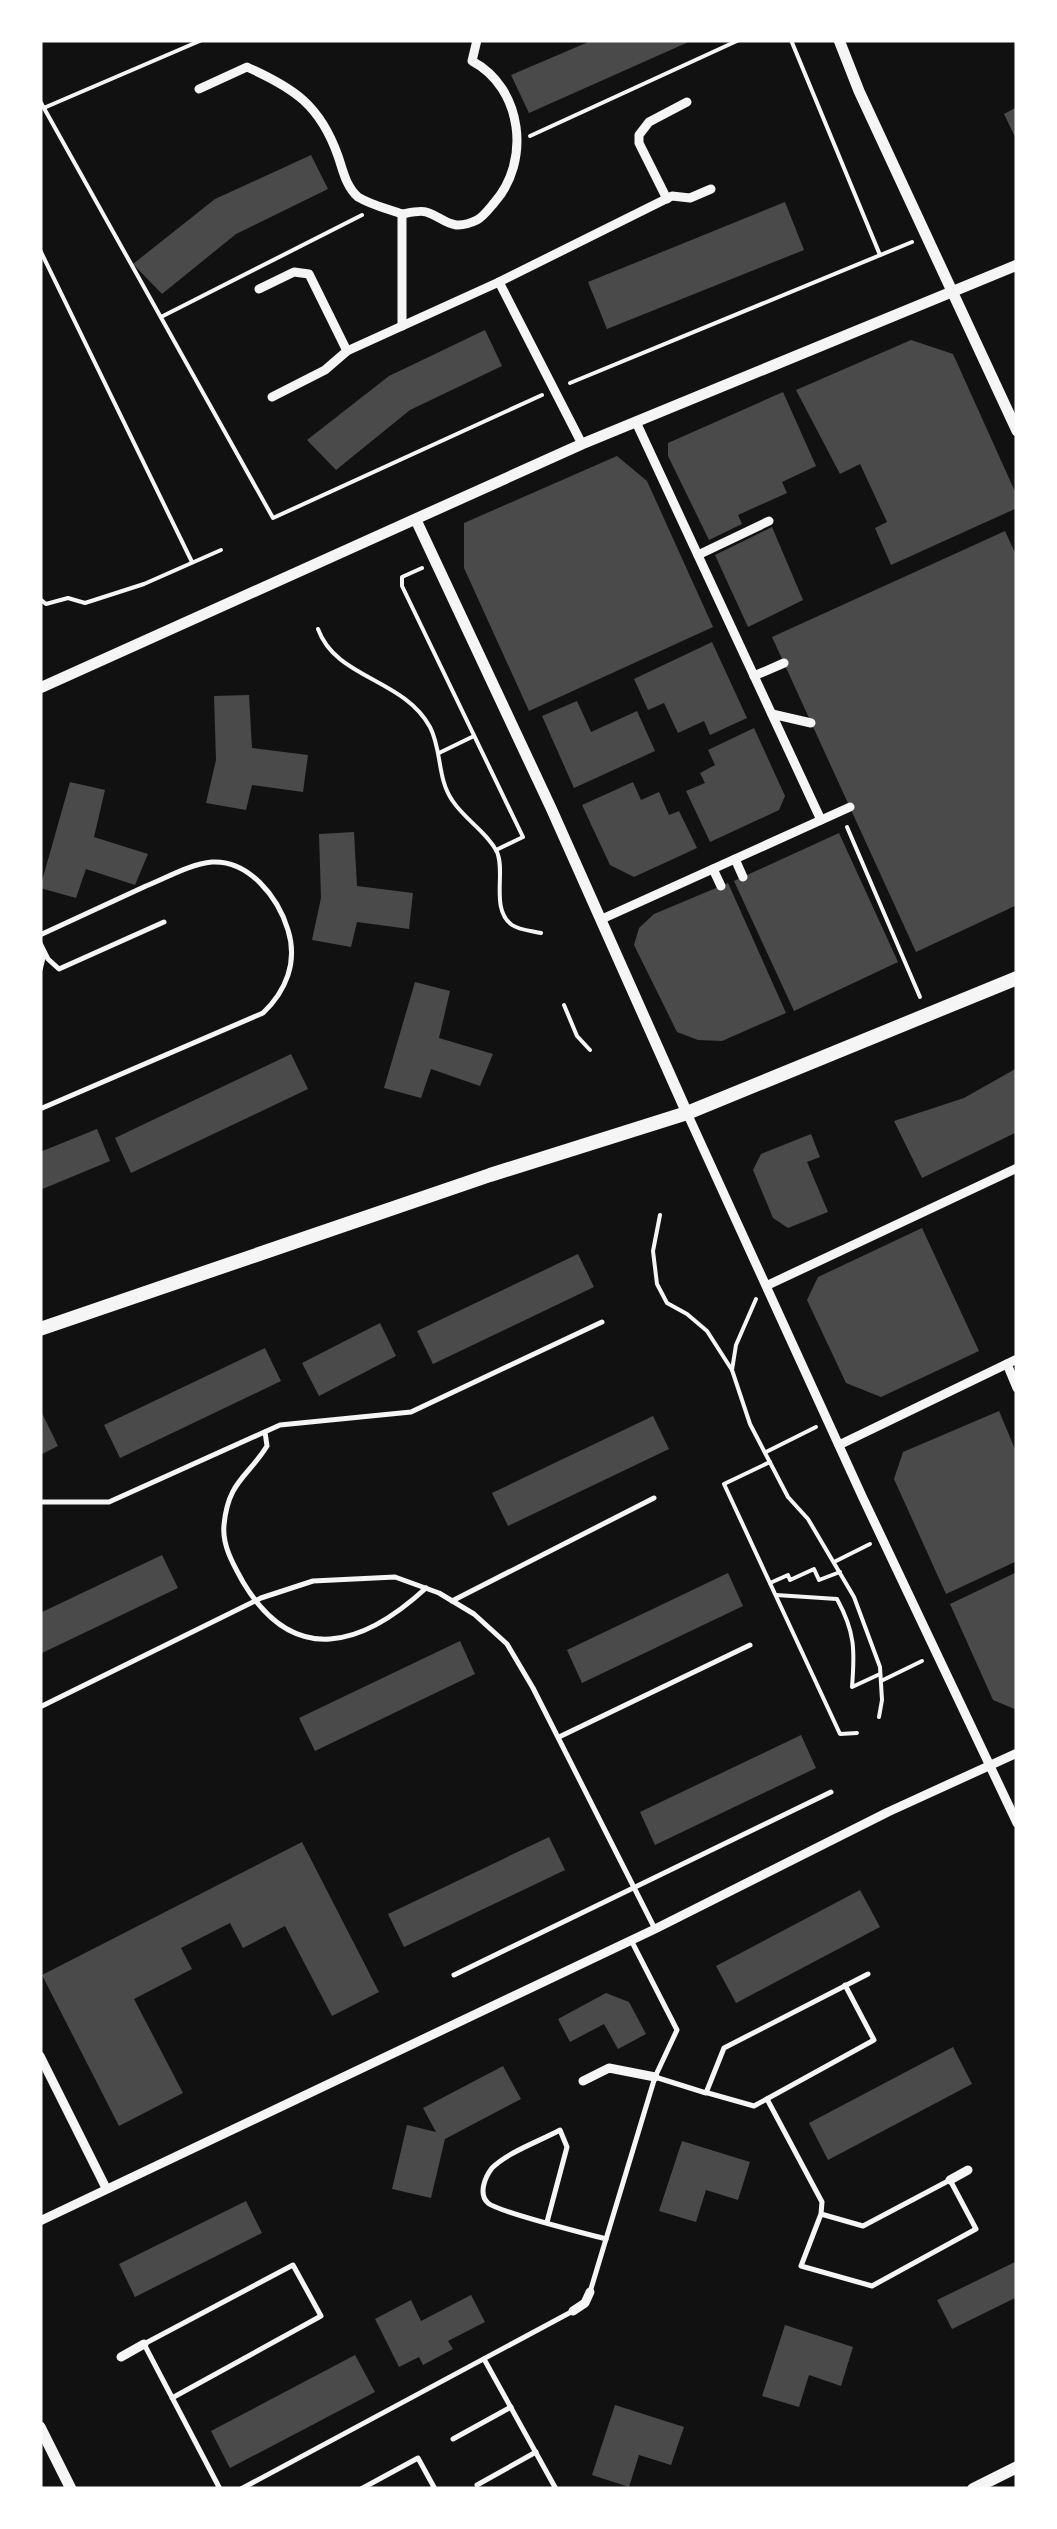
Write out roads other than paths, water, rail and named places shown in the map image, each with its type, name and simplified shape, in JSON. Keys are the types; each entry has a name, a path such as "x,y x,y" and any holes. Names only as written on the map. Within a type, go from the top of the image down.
{"main road":[{"path":"40,1329 490,1175 687,1113 1017,978"},
{"path":"974,2489 1017,2466"}],"street":[{"path":"199,89 247,67 294,91 324,123 346,181 356,195 402,214 426,212 451,225 479,219 508,187 516,164 513,112 490,74 472,61 478,40"},
{"path":"839,40 1017,431"},
{"path":"667,199 639,144 639,136 649,122 687,102"},
{"path":"272,396 325,370 347,350 500,282 667,199 690,198 711,189"},
{"path":"402,214 402,326"},
{"path":"40,688 582,444 1017,265"},
{"path":"259,289 294,272 309,274 347,350"},
{"path":"500,282 582,444"},
{"path":"636,422 821,820"},
{"path":"416,520 839,1445 1017,1822"},
{"path":"698,555 768,520"},
{"path":"692,541 706,534"},
{"path":"754,676 784,663"},
{"path":"772,714 811,722"},
{"path":"602,920 845,809"},
{"path":"735,859 743,877"},
{"path":"712,870 721,886"},
{"path":"768,1285 1017,1168"},
{"path":"839,1445 1017,1359"},
{"path":"1006,1364 1017,1388"},
{"path":"40,2220 1017,1753"},
{"path":"40,2056 106,2188"},
{"path":"583,2081 609,2068 656,2077"},
{"path":"950,2180 968,2170"},
{"path":"573,2310 585,2303 590,2292"},
{"path":"121,2357 144,2344"},
{"path":"40,2427 71,2489"}],"lane":[{"path":"40,934 177,872 212,862 252,875 270,895 290,933 292,952 288,980 263,1014 40,1110"},
{"path":"40,943 59,968 164,922"},
{"path":"40,970 44,952"},
{"path":"40,1502 110,1502 280,1425 411,1412 602,1322"},
{"path":"265,1432 267,1446 237,1480 224,1526 226,1548 264,1614 292,1633 326,1639 380,1625 426,1588"},
{"path":"452,1601 654,1498"},
{"path":"40,1707 255,1602 313,1581 394,1576 474,1614 507,1644 655,1929"},
{"path":"558,1737 750,1645"},
{"path":"454,1975 831,1792"},
{"path":"590,2292 656,2077 678,2030 631,1940"},
{"path":"706,2093 724,2048 868,1974"},
{"path":"656,2077 754,2106 874,2040 845,1986"},
{"path":"767,2099 822,2202 822,2214 801,2266 872,2286 976,2229 950,2180 862,2226 822,2214"},
{"path":"547,2222 567,2147 560,2130 494,2166 483,2188 484,2196 490,2205 606,2240"},
{"path":"172,2398 321,2316 293,2265 144,2344 172,2398 220,2489"},
{"path":"242,2489 573,2310"},
{"path":"484,2359 556,2489"},
{"path":"453,2439 511,2408"},
{"path":"477,2484 536,2452"},
{"path":"361,2489 418,2458 435,2489"}]}
